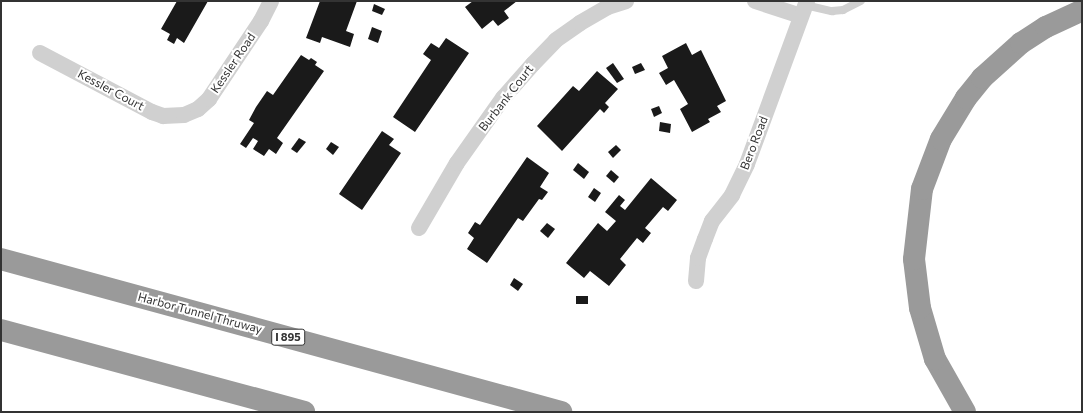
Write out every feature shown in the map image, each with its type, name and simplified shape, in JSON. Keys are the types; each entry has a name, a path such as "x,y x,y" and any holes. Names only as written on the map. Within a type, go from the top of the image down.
{"highway":[{"path":"965,412 935,359 919,302 914,259 922,189 941,139 966,98 982,78 1021,43 1046,27 1082,10"},
{"name":"Harbor Tunnel Thruway","path":"1,259 561,412"},
{"path":"1,330 304,412"}],"street":[{"name":"Kessler Road","path":"184,115 198,110 209,99 261,21 271,1"},
{"name":"Burbank Court","path":"419,228 457,163 503,98 533,64 556,40 580,23 608,7 626,1"},
{"path":"755,1 804,7"},
{"name":"Bero Road","path":"696,281 698,258 704,239 712,221 732,195 747,164 804,7"},
{"name":"Kessler Court","path":"40,53 152,112 163,116 184,115"}],"lane":[{"path":"804,7 832,11 843,10 861,1"}],"building":[{"path":"177,1 208,1 184,43 177,38 174,44 167,40 170,34 161,29"},
{"path":"320,1 357,1 346,31 354,34 350,47 322,37 320,43 306,38"},
{"path":"473,1 517,1 504,11 509,18 498,26 493,20 482,29 465,7"},
{"path":"374,4 385,9 382,15 372,11"},
{"path":"372,27 382,31 378,43 368,39"},
{"path":"446,38 469,53 415,132 393,117 431,60 423,54 431,43 439,48"},
{"path":"686,43 692,55 701,50 726,101 717,106 721,112 708,119 710,122 692,132 680,109 688,104 674,80 666,85 659,73 668,68 662,56"},
{"path":"301,55 309,60 311,58 317,62 315,65 324,71 277,138 283,143 276,154 269,149 264,156 253,149 258,141 253,138 246,148 240,144 254,123 249,120 256,107 267,91 273,95"},
{"path":"613,63 624,79 617,83 606,68"},
{"path":"641,63 645,70 635,74 632,67"},
{"path":"597,71 618,89 605,103 609,107 604,113 600,109 562,151 537,126 573,86 579,91"},
{"path":"659,106 662,113 654,117 651,109"},
{"path":"660,122 671,124 670,133 659,131"},
{"path":"382,131 394,139 389,145 401,153 362,210 339,194"},
{"path":"299,138 306,142 297,153 291,149"},
{"path":"331,142 339,147 333,155 326,149"},
{"path":"616,145 621,150 613,158 608,152"},
{"path":"527,157 549,173 540,187 548,192 542,200 539,199 523,221 518,218 487,263 467,249 474,238 468,233 475,222 480,225"},
{"path":"578,163 589,172 584,179 573,170"},
{"path":"611,170 619,177 614,183 606,176"},
{"path":"651,178 677,200 668,211 663,207 645,228 651,233 643,243 637,238 620,259 626,265 609,286 590,271 584,278 566,263 598,223 607,231 616,221 605,212 619,195 625,200 620,206 625,210"},
{"path":"594,188 601,193 595,202 588,197"},
{"path":"547,223 555,229 548,238 540,231"},
{"path":"514,278 523,284 518,291 510,285"},
{"path":"576,296 588,296 588,304 576,304"}]}
